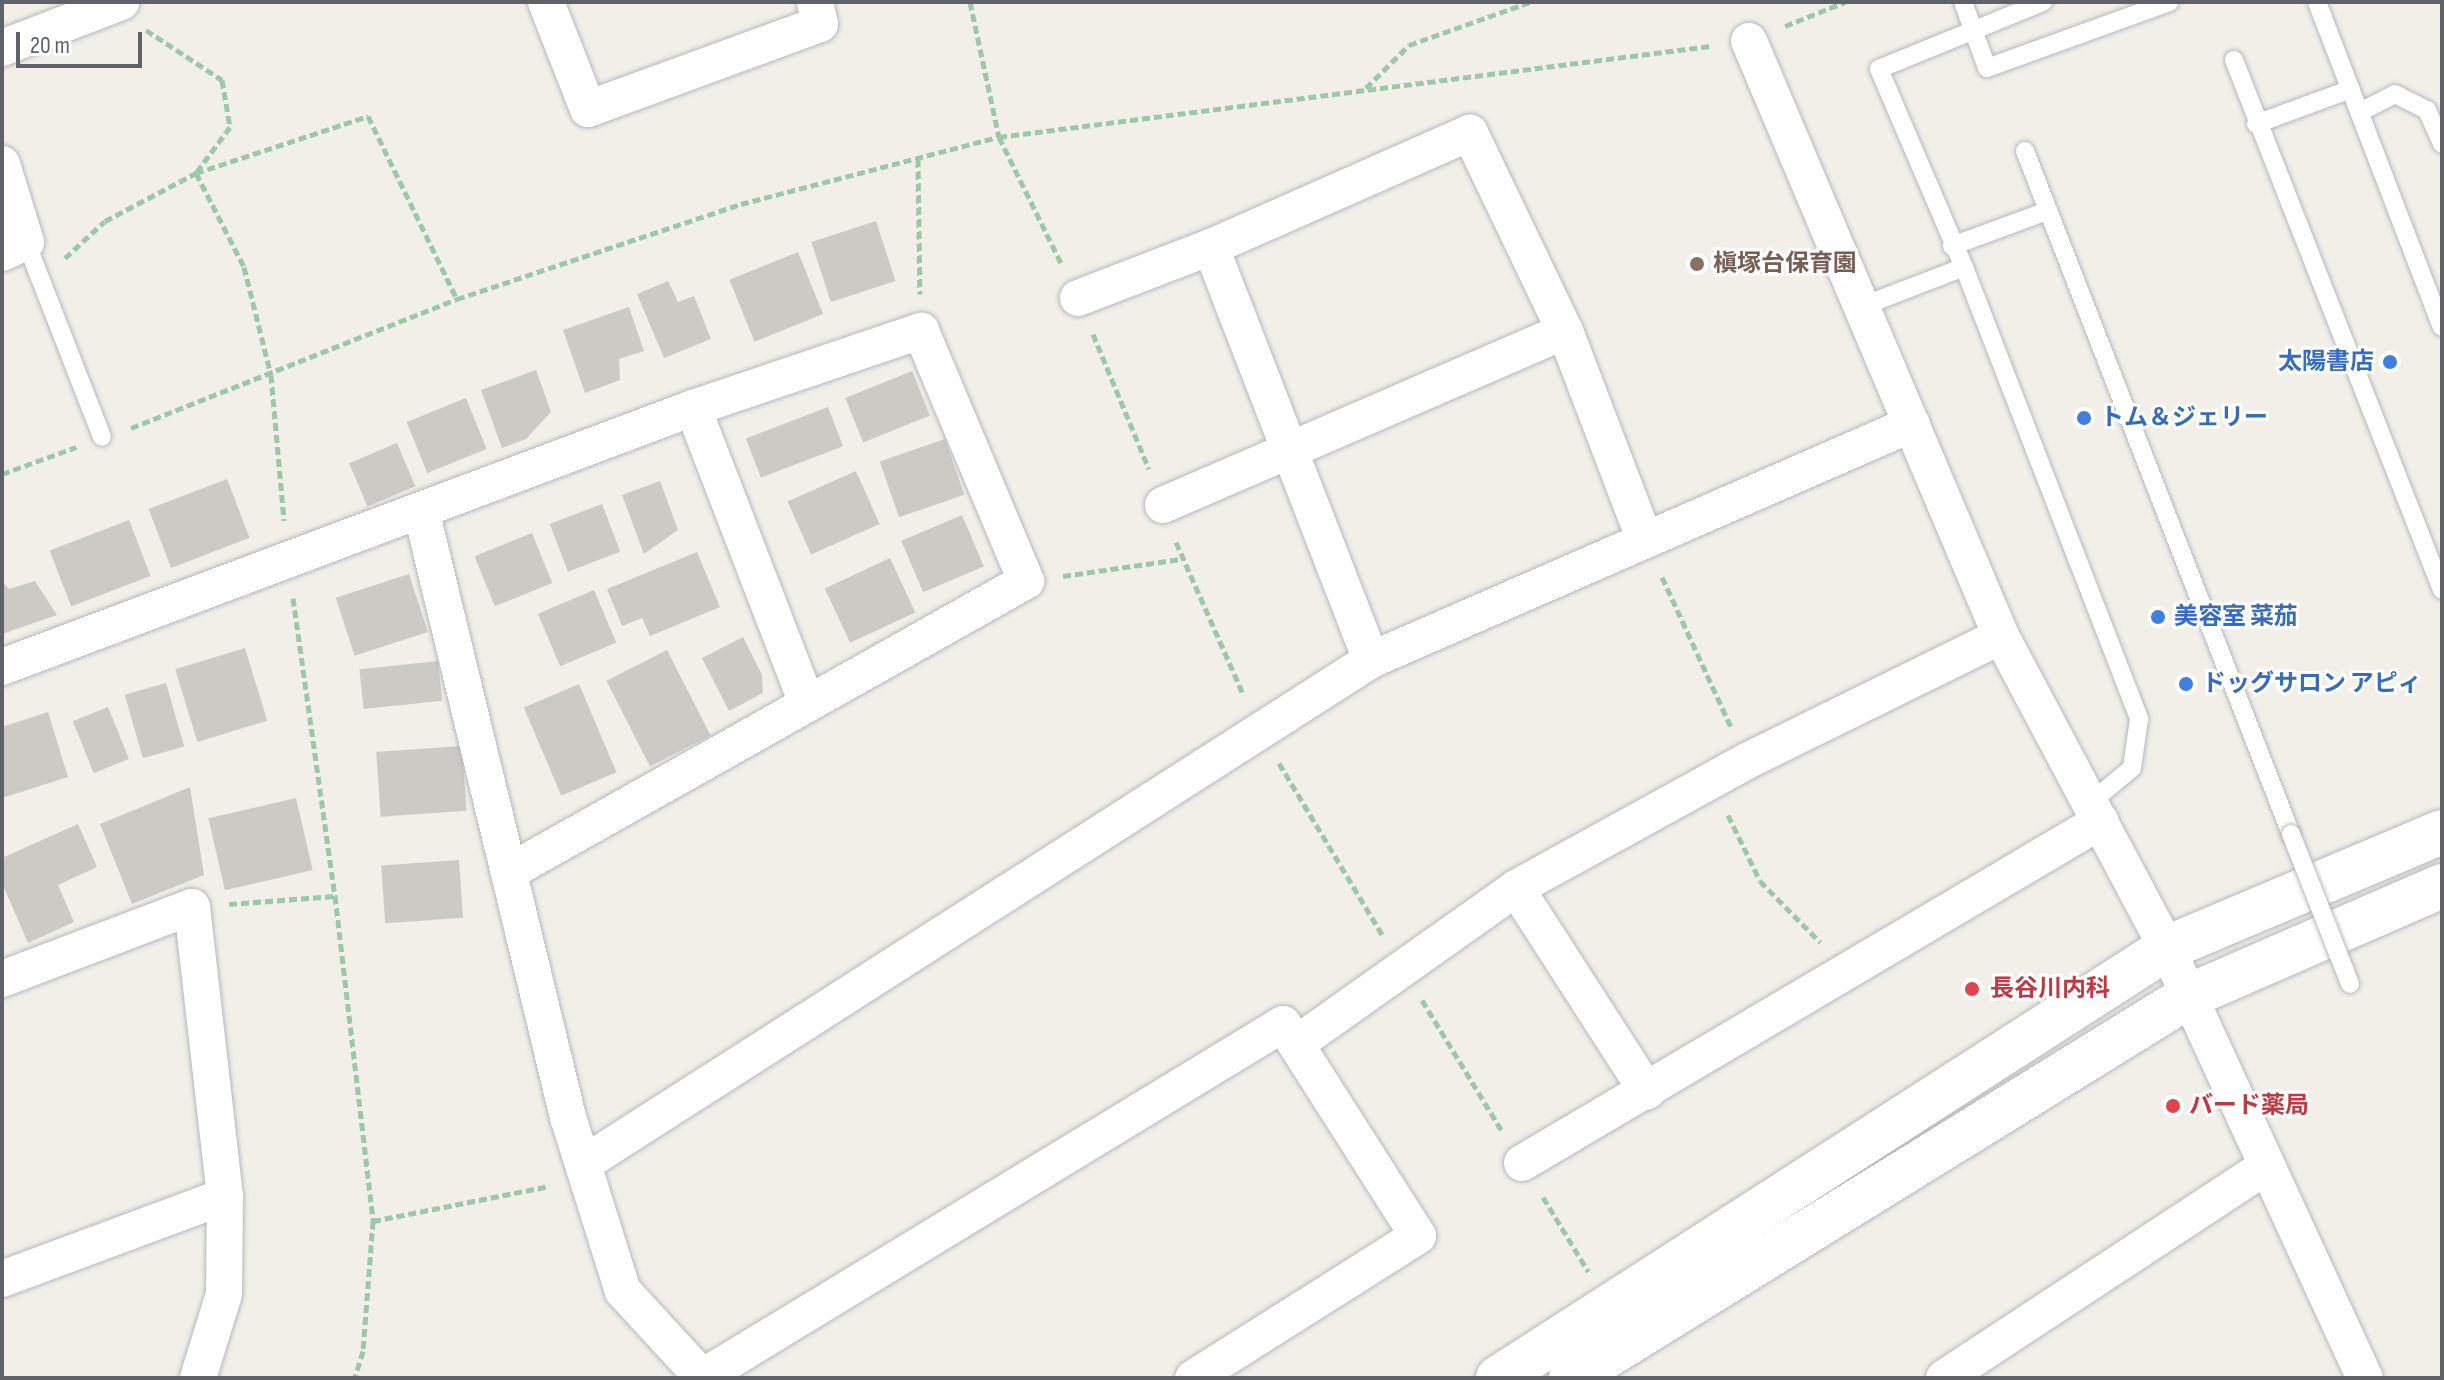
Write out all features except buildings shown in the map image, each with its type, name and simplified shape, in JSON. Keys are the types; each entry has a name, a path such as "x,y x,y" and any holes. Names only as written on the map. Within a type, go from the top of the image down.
{"street":[{"path":"546,2 588,109 820,24 815,2"},
{"path":"2,48 116,4"},
{"path":"1749,41 2001,636 2167,948 2265,1167 2365,1378"},
{"path":"1078,298 1211,247 1470,133 1565,331 1645,540"},
{"path":"2,164 14,248"},
{"path":"1211,247 1371,660"},
{"path":"2,667 693,408 921,331 1026,581 806,701 509,872"},
{"path":"1163,505 1565,331"},
{"path":"693,408 806,701"},
{"path":"585,1171 1371,660 1912,424"},
{"path":"421,510 585,1171 623,1291 702,1378 1283,1024 1418,1236 1193,1378"},
{"path":"1296,1044 1516,888 1747,761 2001,636"},
{"path":"1522,1163 1647,1091 2096,811"},
{"path":"1498,1378 2167,948 2442,832"},
{"path":"1571,1378 2189,996 2442,886"},
{"path":"1516,888 1647,1091"},
{"path":"2,979 192,907 225,1196 224,1294 198,1378"},
{"path":"1944,1378 2265,1167"},
{"path":"2,1279 225,1196"}],"lane":[{"path":"1963,2 1987,68 2169,2"},
{"path":"2043,2 1879,69 1952,246 1964,267 2139,719 2132,768 2096,811"},
{"path":"2317,2 2442,327"},
{"path":"2234,60 2256,124 2442,590"},
{"path":"2256,124 2351,89"},
{"path":"2360,112 2395,94 2427,110 2442,144"},
{"path":"2025,151 2350,984"},
{"path":"1952,246 2047,211"},
{"path":"14,248 41,280 102,437"},
{"path":"1863,306 1964,267"}],"path":[{"path":"970,2 999,137"},
{"path":"1366,88 1409,45 1530,2"},
{"path":"2,474 271,375 457,299 741,204 999,137 1749,41 1845,2"},
{"path":"116,4 222,80 230,127 196,173"},
{"path":"41,280 105,221 196,173 368,116 457,299"},
{"path":"918,159 921,331"},
{"path":"196,173 244,267 271,375 287,559 335,896 373,1221 363,1351 355,1378"},
{"path":"1645,540 1747,761"},
{"path":"1026,581 1181,559"},
{"path":"1712,782 1760,881 1846,968"},
{"path":"192,907 335,896"},
{"path":"373,1221 585,1171"}],"place":[{"name":"槇塚台保育園","path":"1697,264"},
{"name":"太陽書店","path":"2390,362"},
{"name":"トム＆ジェリー","path":"2084,418"},
{"name":"美容室 菜茄","path":"2158,617"},
{"name":"ドッグサロン アピィ","path":"2186,684"},
{"name":"長谷川内科","path":"1972,989"},
{"name":"バード薬局","path":"2173,1106"}]}
